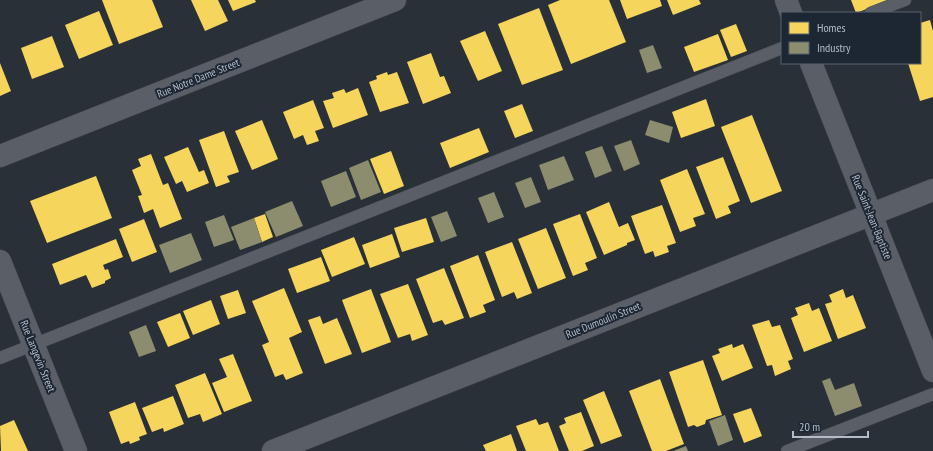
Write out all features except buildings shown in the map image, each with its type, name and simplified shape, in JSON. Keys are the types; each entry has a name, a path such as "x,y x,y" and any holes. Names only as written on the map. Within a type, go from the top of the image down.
{"street":[{"name":"Rue Notre Dame Street","path":"0,156 395,0"},
{"path":"786,0 791,12"},
{"name":"Rue Saint-Jean-Baptiste","path":"811,64 933,371"},
{"name":"Rue Dumoulin Street","path":"273,451 933,190"},
{"name":"Rue Langevin Street","path":"0,261 76,451"}],"lane":[{"path":"874,12 904,0"},
{"path":"0,358 781,48"},
{"path":"787,451 933,394"}]}
